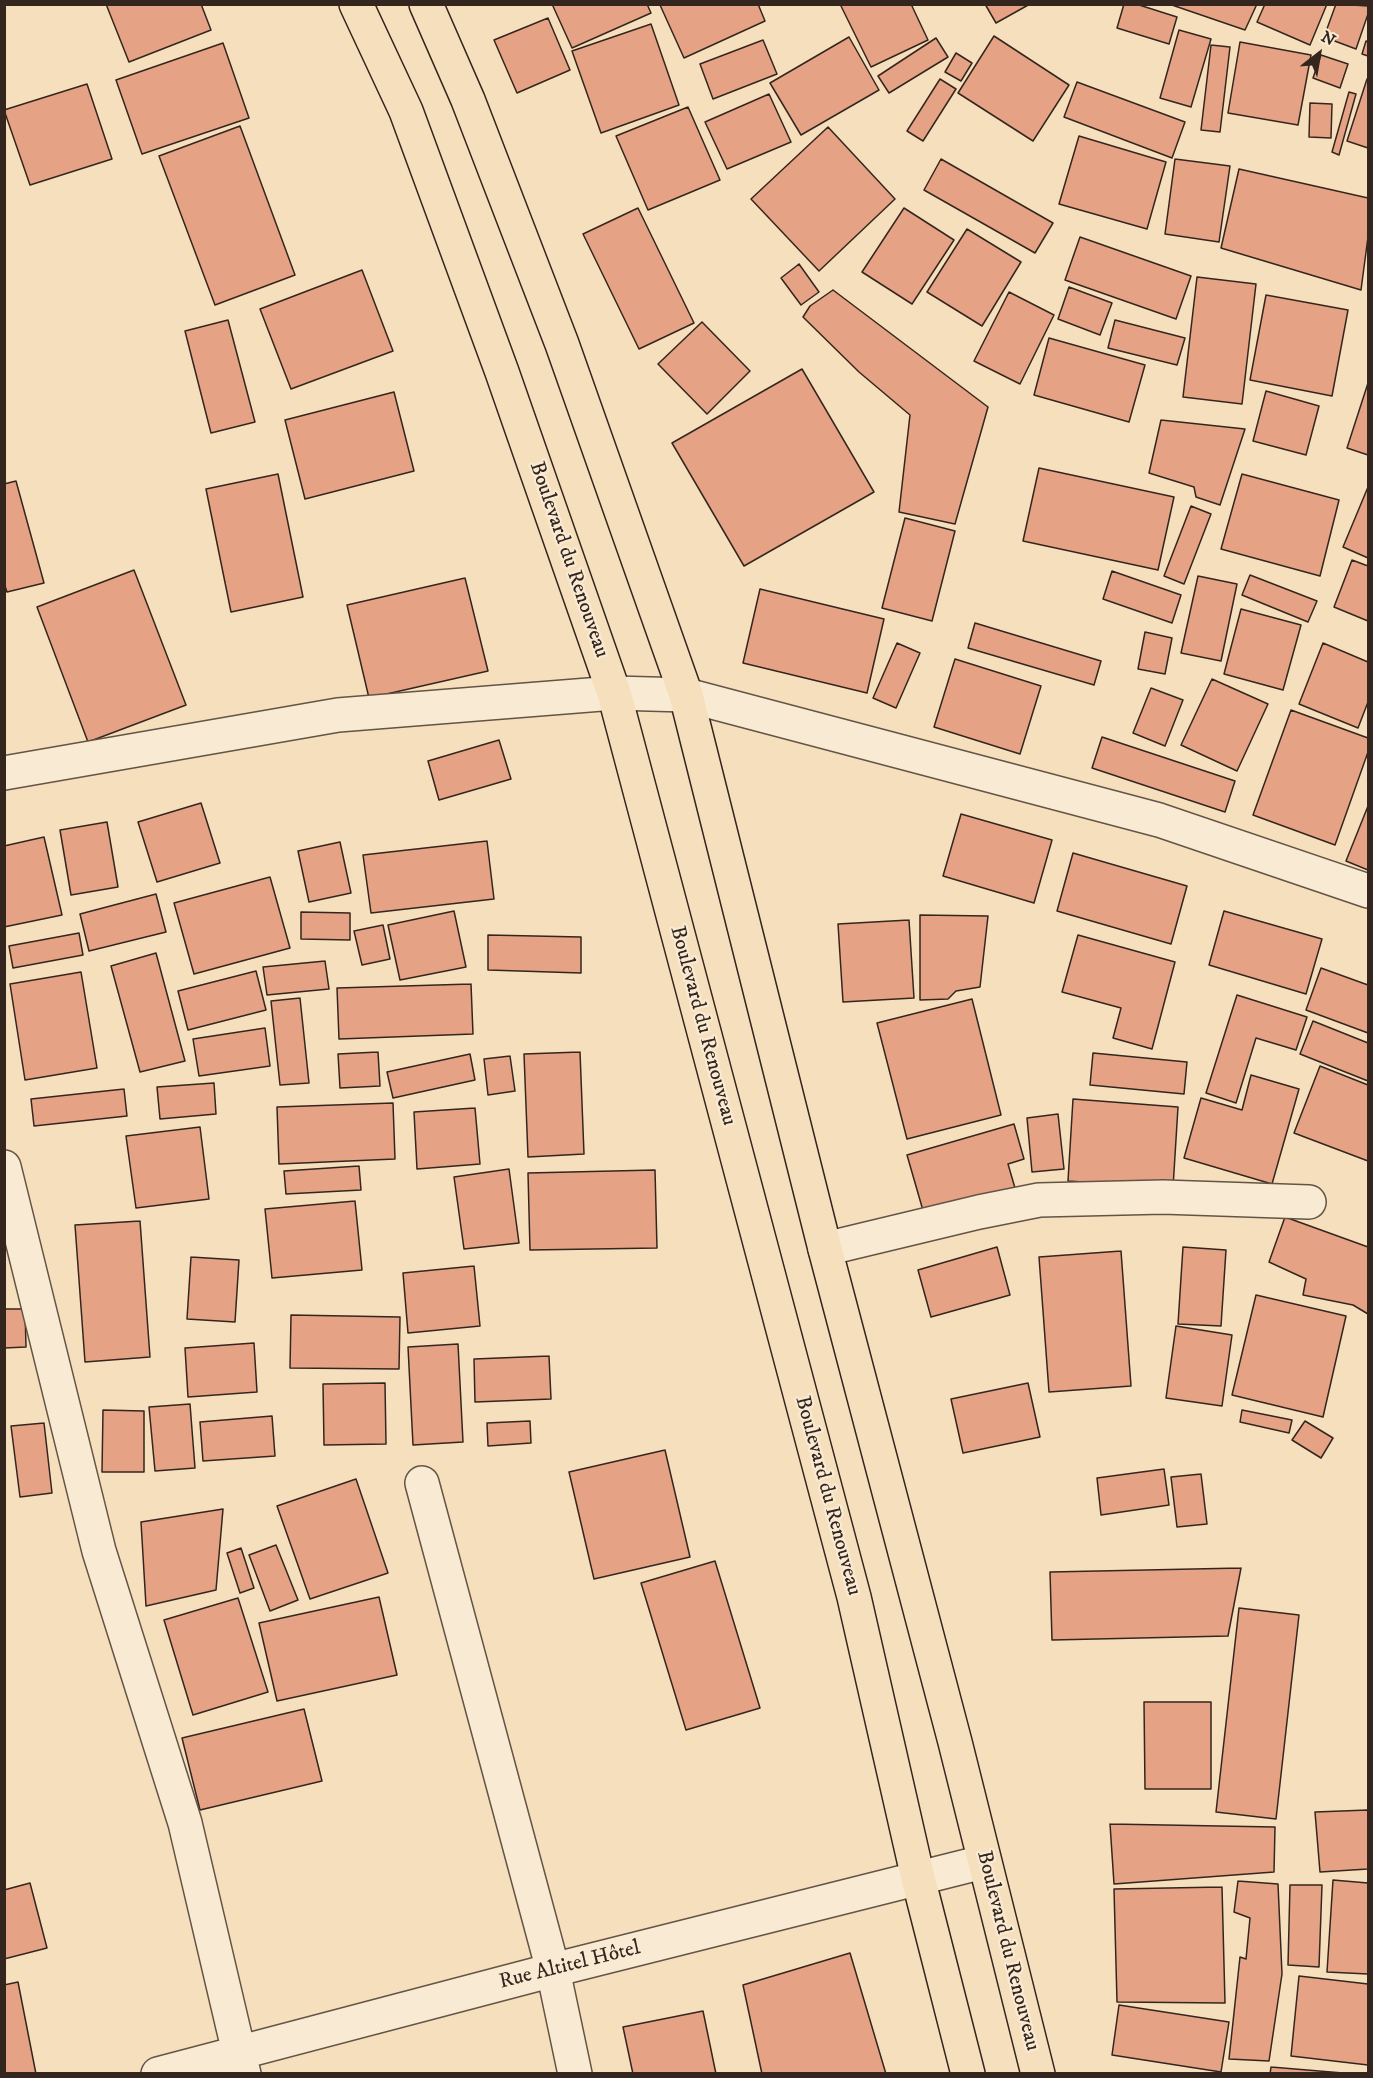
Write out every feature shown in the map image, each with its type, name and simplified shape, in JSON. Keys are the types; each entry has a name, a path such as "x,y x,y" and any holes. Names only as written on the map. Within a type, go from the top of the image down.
{"highway":[{"name":"Boulevard du Renouveau","path":"356,4 406,111 502,372 614,693 854,1598 918,1878 968,2073"},
{"name":"Boulevard du Renouveau","path":"426,4 468,100 562,344 686,695 825,1249 956,1742 983,1862 1038,2073"}],"street":[{"path":"4,773 338,715 614,693 686,695 1159,820 1368,891"},
{"path":"4,1167 99,1551 185,1823 241,2062"},
{"path":"825,1249 1039,1200 1163,1197 1309,1202"},
{"path":"422,1483 553,1970 574,2073"},
{"name":"Rue Altitel Hôtel","path":"158,2073 241,2062 553,1970 983,1862"}],"building":[{"path":"106,4 201,4 211,30 129,62"},
{"path":"552,4 647,4 651,13 572,48"},
{"path":"758,4 765,21 684,58 660,5"},
{"path":"840,4 911,4 928,40 871,67"},
{"path":"985,4 1030,4 996,23"},
{"path":"1124,4 1136,4 1177,17 1169,44 1117,28"},
{"path":"1169,4 1257,4 1245,30"},
{"path":"1265,4 1327,4 1310,45 1257,22"},
{"path":"1336,4 1368,6 1368,14 1356,49 1324,37"},
{"path":"548,18 570,70 517,93 494,40"},
{"path":"651,24 679,105 601,133 572,51"},
{"path":"1179,30 1211,39 1191,107 1160,98"},
{"path":"994,36 1069,85 1033,141 958,93"},
{"path":"849,37 879,90 801,135 770,83"},
{"path":"936,38 948,57 889,93 878,76"},
{"path":"763,40 777,74 713,99 700,64"},
{"path":"1366,41 1368,42 1368,56 1362,54"},
{"path":"1240,42 1311,55 1298,125 1228,113"},
{"path":"223,43 249,118 142,154 116,80"},
{"path":"1211,45 1230,47 1220,132 1201,130"},
{"path":"956,53 972,63 961,81 945,72"},
{"path":"1321,55 1348,64 1340,88 1313,78"},
{"path":"940,79 956,89 923,141 907,131"},
{"path":"1368,80 1368,148 1347,141"},
{"path":"1077,82 1185,122 1172,158 1064,117"},
{"path":"87,84 112,159 30,185 4,110"},
{"path":"1349,92 1356,94 1339,155 1332,152"},
{"path":"769,94 791,142 727,169 705,122"},
{"path":"1310,103 1332,104 1331,138 1309,137"},
{"path":"688,107 720,180 648,210 616,136"},
{"path":"240,126 295,275 215,305 159,156"},
{"path":"828,127 895,199 819,271 751,199"},
{"path":"1079,136 1166,162 1147,229 1059,204"},
{"path":"941,159 1053,223 1035,253 924,190"},
{"path":"1175,159 1230,166 1219,242 1165,234"},
{"path":"1239,169 1368,198 1368,237 1361,290 1221,248"},
{"path":"638,208 694,323 639,349 583,234"},
{"path":"904,208 954,240 912,304 862,272"},
{"path":"967,229 1021,262 982,326 927,292"},
{"path":"1080,237 1191,276 1176,319 1065,280"},
{"path":"799,264 819,292 801,305 781,278"},
{"path":"362,270 393,351 291,389 260,309"},
{"path":"1197,277 1256,284 1242,404 1183,397"},
{"path":"1069,287 1112,303 1100,335 1058,319"},
{"path":"833,290 988,407 955,524 899,512 910,415 859,372 803,317 810,306"},
{"path":"1009,292 1054,315 1020,384 974,361"},
{"path":"1266,295 1348,310 1332,396 1250,380"},
{"path":"228,320 255,422 211,433 185,331"},
{"path":"1115,320 1185,338 1177,365 1108,348"},
{"path":"702,322 750,371 707,414 658,364"},
{"path":"1049,338 1145,365 1129,422 1034,395"},
{"path":"802,369 874,492 744,566 672,443"},
{"path":"1368,383 1368,455 1347,448"},
{"path":"1266,391 1319,406 1306,455 1253,441"},
{"path":"394,392 414,471 305,499 285,420"},
{"path":"1161,420 1245,429 1220,505 1196,497 1194,487 1149,473"},
{"path":"1039,468 1174,497 1158,570 1023,541"},
{"path":"278,474 303,597 231,612 206,489"},
{"path":"1242,474 1339,500 1320,576 1221,549"},
{"path":"16,481 44,583 7,592 4,583 4,484"},
{"path":"1368,487 1368,558 1343,547"},
{"path":"1191,506 1211,514 1184,584 1164,576"},
{"path":"905,518 955,531 932,621 882,608"},
{"path":"1352,560 1368,566 1368,621 1334,607"},
{"path":"134,570 186,705 88,742 37,607"},
{"path":"1112,571 1181,595 1172,623 1103,599"},
{"path":"1250,575 1317,601 1308,622 1242,595"},
{"path":"1198,576 1237,584 1221,661 1181,653"},
{"path":"465,578 488,671 369,698 347,605"},
{"path":"760,589 884,619 867,693 743,663"},
{"path":"1241,609 1301,625 1283,690 1224,674"},
{"path":"975,623 1101,661 1094,685 968,648"},
{"path":"1145,632 1172,638 1165,674 1138,669"},
{"path":"897,643 920,653 896,708 873,698"},
{"path":"1323,643 1368,662 1368,702 1358,728 1299,704"},
{"path":"955,659 1041,686 1020,754 934,727"},
{"path":"1212,679 1268,704 1237,771 1181,745"},
{"path":"1151,688 1183,700 1165,746 1133,733"},
{"path":"1291,710 1368,738 1368,752 1335,845 1253,815"},
{"path":"1102,737 1235,781 1225,812 1092,768"},
{"path":"499,740 511,779 439,800 428,761"},
{"path":"201,803 220,863 157,882 138,822"},
{"path":"1368,806 1368,870 1346,861"},
{"path":"961,814 1052,840 1034,903 943,876"},
{"path":"107,822 118,887 71,895 60,830"},
{"path":"44,837 62,915 4,927 4,846"},
{"path":"487,841 494,899 371,913 363,855"},
{"path":"340,842 351,893 309,902 298,851"},
{"path":"1073,853 1187,886 1171,944 1057,911"},
{"path":"270,877 290,948 194,974 174,903"},
{"path":"156,894 166,932 89,951 80,914"},
{"path":"454,911 466,967 400,980 388,925"},
{"path":"1224,911 1322,939 1306,994 1209,965"},
{"path":"301,912 350,913 350,940 301,939"},
{"path":"920,915 988,916 980,987 956,991 948,999 920,1000"},
{"path":"909,920 914,998 843,1002 838,924"},
{"path":"383,925 390,959 362,965 354,931"},
{"path":"79,933 83,955 13,968 9,946"},
{"path":"488,935 581,937 581,973 488,970"},
{"path":"1078,935 1175,962 1152,1049 1113,1038 1121,1008 1062,992"},
{"path":"156,953 185,1061 140,1072 111,966"},
{"path":"325,961 329,989 267,995 263,967"},
{"path":"1321,968 1368,985 1368,1033 1306,1010"},
{"path":"256,971 266,1010 188,1030 178,991"},
{"path":"81,972 97,1068 25,1080 10,984"},
{"path":"471,984 473,1034 339,1039 337,988"},
{"path":"1237,995 1307,1017 1296,1050 1256,1038 1236,1103 1206,1093"},
{"path":"300,998 309,1083 280,1085 271,1001"},
{"path":"972,999 1001,1115 907,1139 877,1023"},
{"path":"1313,1021 1368,1043 1368,1081 1300,1054"},
{"path":"265,1028 270,1066 199,1076 193,1039"},
{"path":"378,1052 380,1086 340,1088 338,1054"},
{"path":"580,1052 584,1154 528,1157 524,1054"},
{"path":"1093,1053 1187,1062 1184,1094 1090,1085"},
{"path":"470,1054 475,1080 393,1098 387,1072"},
{"path":"510,1056 515,1091 488,1095 484,1059"},
{"path":"1320,1066 1368,1085 1368,1161 1294,1133"},
{"path":"1251,1075 1299,1089 1272,1184 1184,1158 1201,1098 1242,1110"},
{"path":"214,1083 216,1114 160,1119 157,1087"},
{"path":"124,1089 127,1116 34,1126 31,1099"},
{"path":"1073,1099 1178,1107 1173,1188 1068,1181"},
{"path":"393,1103 395,1159 279,1164 277,1107"},
{"path":"475,1108 480,1164 417,1169 414,1112"},
{"path":"1058,1114 1064,1169 1032,1172 1027,1118"},
{"path":"1014,1124 1024,1159 1008,1164 1015,1188 924,1214 907,1155"},
{"path":"200,1127 209,1199 136,1208 126,1136"},
{"path":"359,1166 361,1190 286,1194 284,1171"},
{"path":"509,1169 519,1243 464,1249 454,1177"},
{"path":"655,1170 657,1248 530,1250 528,1173"},
{"path":"355,1201 362,1270 272,1278 265,1209"},
{"path":"1285,1217 1368,1247 1368,1314 1353,1305 1303,1295 1306,1279 1269,1262"},
{"path":"140,1221 150,1357 85,1362 75,1225"},
{"path":"997,1247 1010,1295 931,1317 918,1270"},
{"path":"1183,1247 1226,1250 1221,1326 1178,1324"},
{"path":"1121,1251 1131,1386 1049,1392 1039,1257"},
{"path":"191,1257 239,1260 235,1322 187,1319"},
{"path":"474,1266 480,1326 408,1333 403,1273"},
{"path":"1256,1295 1346,1316 1323,1417 1232,1395"},
{"path":"4,1309 25,1309 26,1347 4,1348"},
{"path":"291,1315 400,1317 399,1369 290,1368"},
{"path":"1176,1326 1232,1335 1222,1406 1166,1398"},
{"path":"254,1343 257,1392 188,1397 185,1348"},
{"path":"458,1344 463,1442 413,1445 408,1347"},
{"path":"549,1356 551,1399 475,1402 474,1359"},
{"path":"385,1383 386,1444 324,1445 323,1384"},
{"path":"1028,1383 1040,1437 963,1453 951,1399"},
{"path":"190,1404 195,1468 155,1471 149,1407"},
{"path":"103,1410 144,1411 144,1472 102,1472"},
{"path":"1242,1410 1292,1420 1289,1433 1240,1422"},
{"path":"272,1416 275,1456 203,1461 200,1422"},
{"path":"530,1421 531,1443 488,1446 487,1423"},
{"path":"1305,1421 1333,1438 1321,1458 1292,1440"},
{"path":"44,1423 52,1493 20,1497 11,1426"},
{"path":"665,1450 690,1557 594,1579 569,1472"},
{"path":"1164,1469 1169,1505 1101,1515 1097,1478"},
{"path":"1201,1474 1207,1524 1177,1527 1171,1477"},
{"path":"356,1479 388,1573 310,1599 277,1506"},
{"path":"223,1509 216,1590 146,1606 141,1522"},
{"path":"276,1545 298,1600 270,1611 249,1555"},
{"path":"241,1548 254,1588 240,1593 227,1553"},
{"path":"715,1561 760,1708 686,1730 641,1583"},
{"path":"1241,1568 1228,1636 1052,1640 1050,1572"},
{"path":"379,1597 397,1675 277,1701 259,1623"},
{"path":"238,1598 268,1692 193,1715 164,1620"},
{"path":"1239,1608 1299,1615 1276,1819 1216,1812"},
{"path":"1144,1702 1211,1702 1211,1789 1145,1789"},
{"path":"304,1709 322,1781 200,1810 182,1738"},
{"path":"1368,1810 1368,1869 1320,1872 1315,1812"},
{"path":"1110,1824 1275,1827 1274,1872 1114,1884"},
{"path":"1333,1880 1368,1883 1368,1974 1327,1972"},
{"path":"1238,1881 1278,1884 1282,1974 1269,2061 1229,2059 1240,1957 1246,1959 1250,1918 1234,1912"},
{"path":"30,1883 47,1948 4,1959 4,1890"},
{"path":"1290,1885 1322,1885 1319,1967 1288,1965"},
{"path":"1222,1887 1225,2003 1117,2002 1114,1889"},
{"path":"850,1953 886,2074 762,2074 743,1985"},
{"path":"1299,1976 1368,1984 1368,2065 1291,2056"},
{"path":"18,1982 36,2074 4,2074 4,1985"},
{"path":"1119,2005 1229,2022 1221,2072 1112,2055"},
{"path":"703,2011 716,2074 633,2074 623,2027"},
{"path":"1271,2067 1343,2073 1343,2074 1270,2074"}]}
